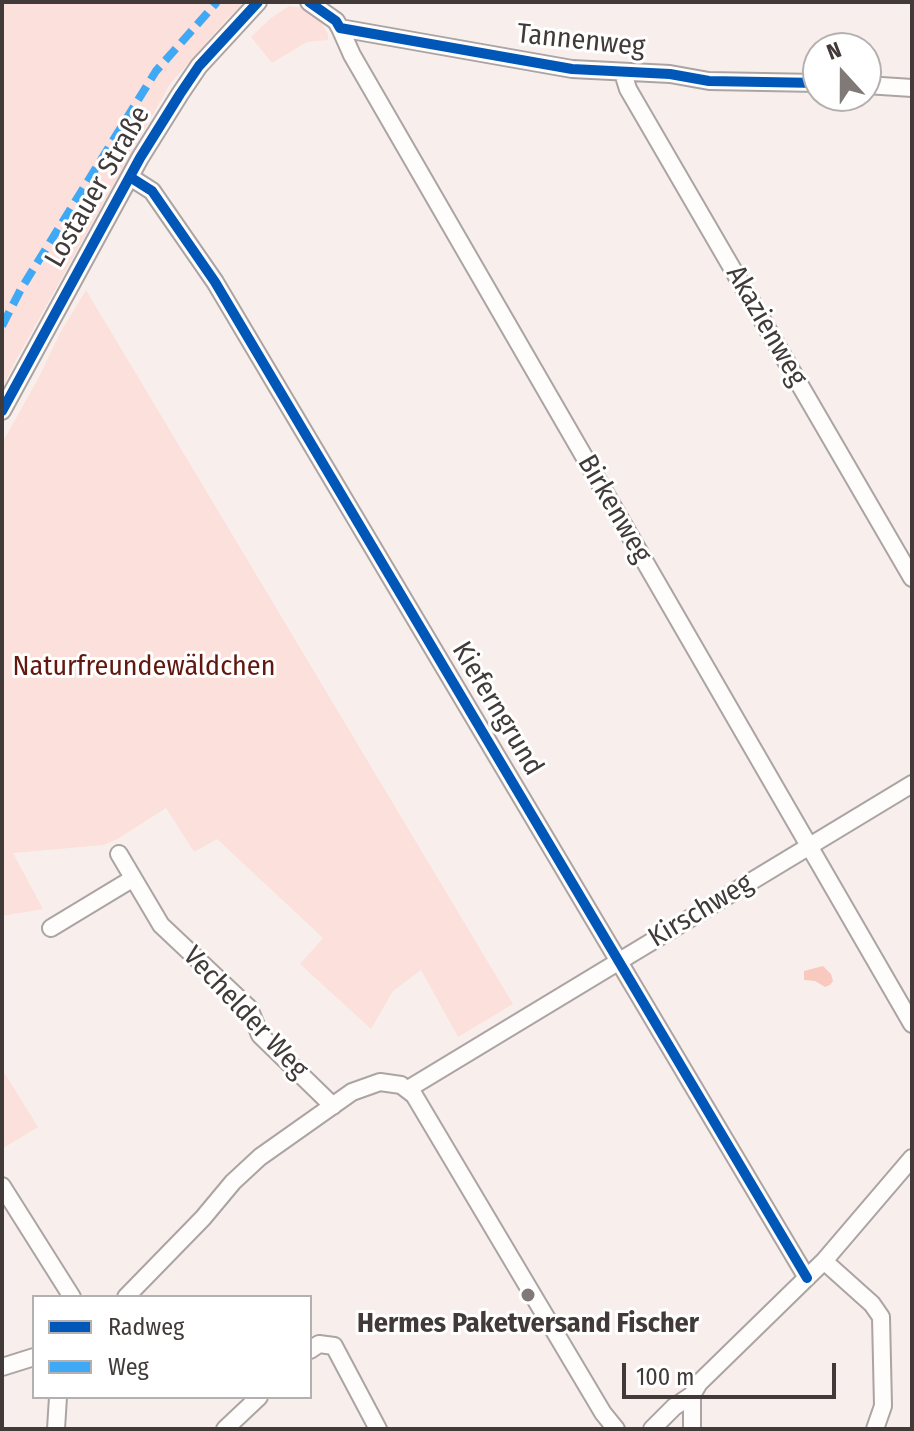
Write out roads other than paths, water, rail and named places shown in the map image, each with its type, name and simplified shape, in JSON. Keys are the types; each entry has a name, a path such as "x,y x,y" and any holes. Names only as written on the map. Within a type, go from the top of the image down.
{"street":[{"name":"Lostauer Straße","path":"2,411 130,177 199,66 258,2"},
{"name":"Birkenweg","path":"309,2 336,21 352,55 912,1024"},
{"name":"Tannenweg","path":"340,28 572,69 670,74 709,81 802,83"},
{"name":"Akazienweg","path":"623,73 628,89 912,578"},
{"path":"882,86 912,88"},
{"name":"Kieferngrund","path":"130,177 152,191 215,282 807,1278"},
{"name":"Kirschweg","path":"408,1089 912,784"},
{"name":"Vechelder Weg","path":"119,854 161,925 249,1008 260,1035 333,1106"},
{"path":"51,928 132,879"},
{"path":"128,1295 260,1157 352,1092 380,1082 401,1085 408,1089 603,1413 616,1429"},
{"path":"652,1429 674,1407 692,1395 699,1383 824,1261 912,1158"},
{"path":"2,1186 71,1295"},
{"path":"824,1261 881,1317 883,1406 875,1429"},
{"path":"312,1349 319,1344 334,1346 378,1429"},
{"path":"2,1367 32,1358"},
{"path":"692,1395 692,1429"},
{"path":"56,1429 58,1399"},
{"path":"225,1429 257,1399"}],"place":[{"name":"Hermes Paketversand Fischer","path":"528,1295"}],"park label":[{"name":"Naturfreundewäldchen","path":"144,667"}]}
